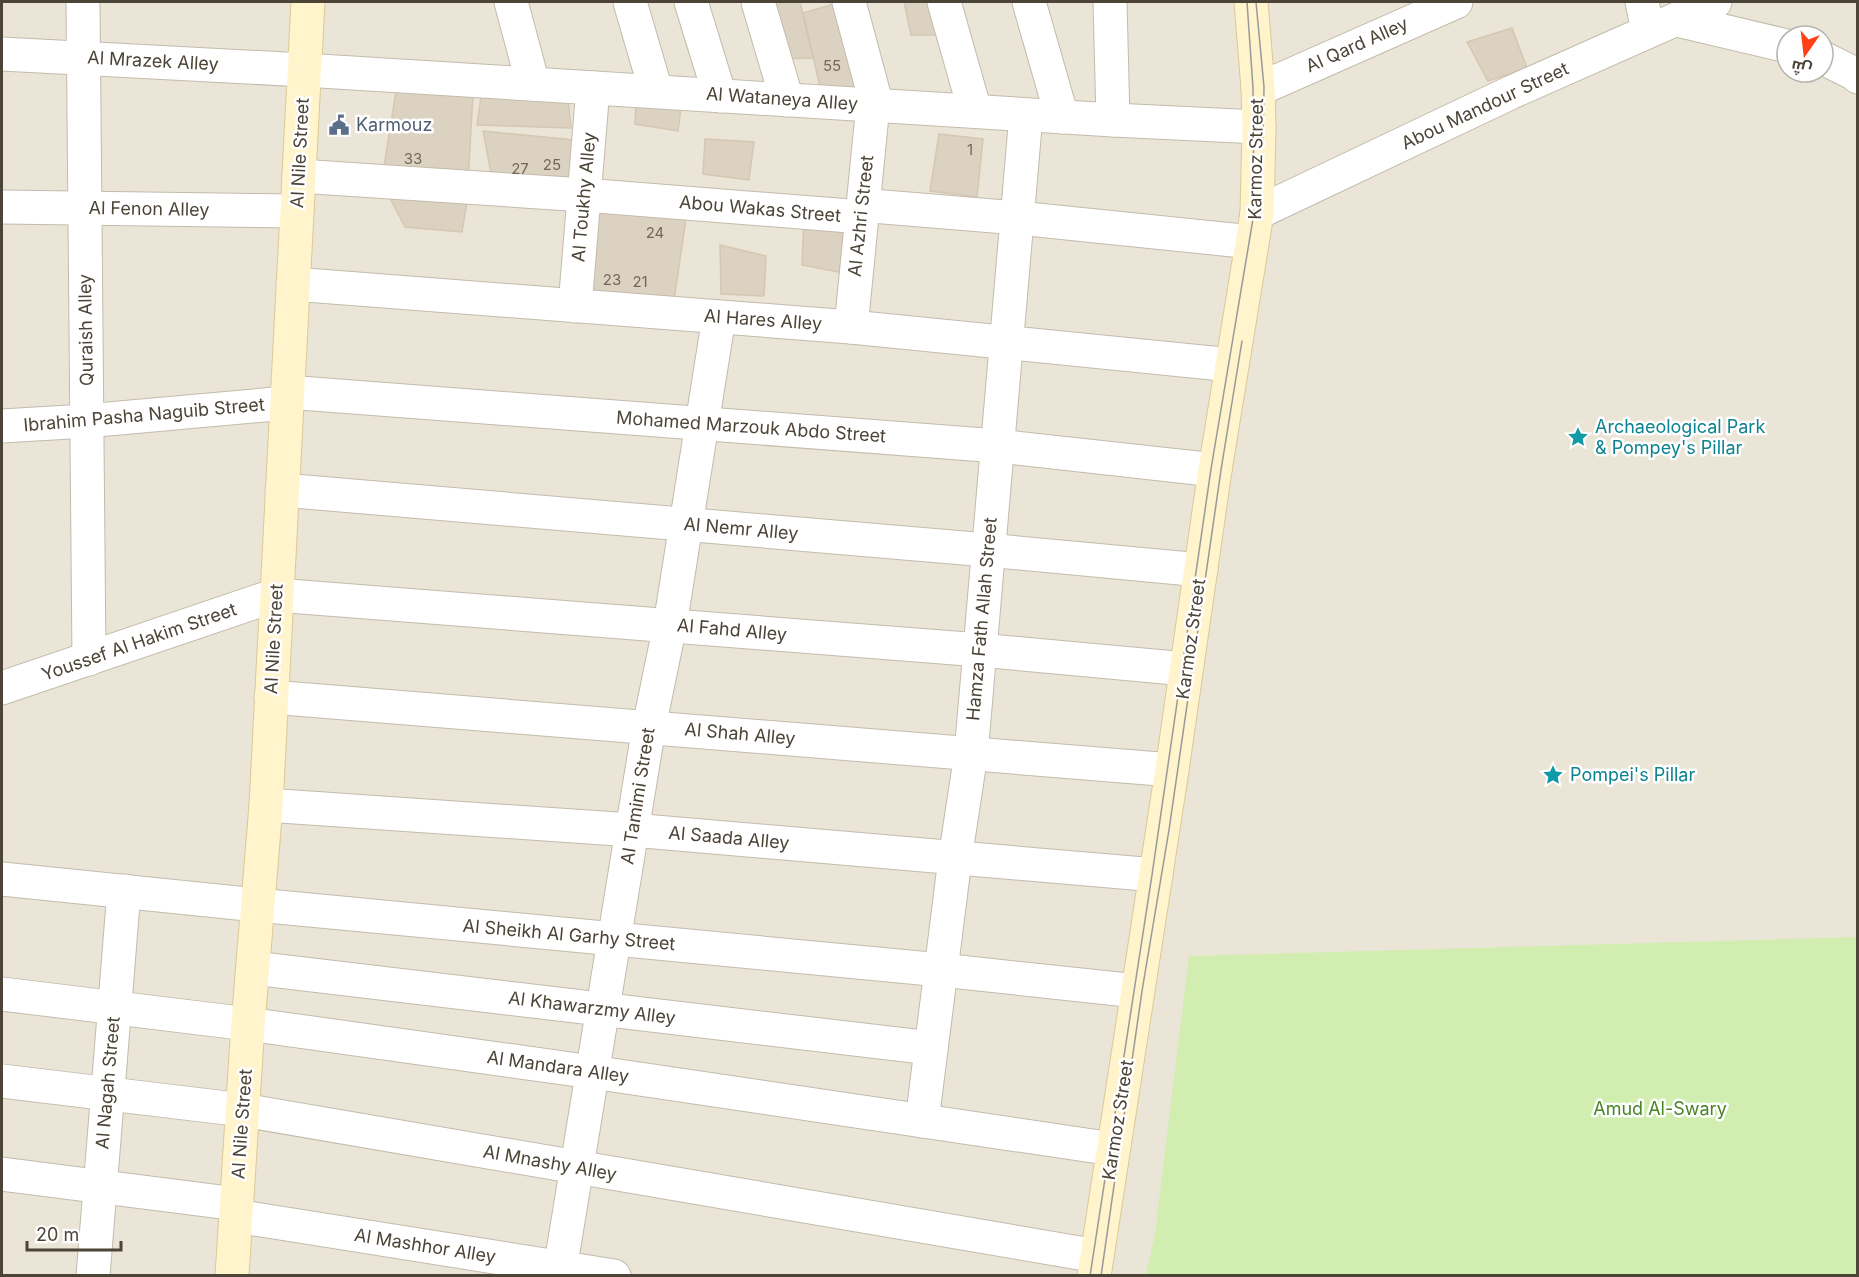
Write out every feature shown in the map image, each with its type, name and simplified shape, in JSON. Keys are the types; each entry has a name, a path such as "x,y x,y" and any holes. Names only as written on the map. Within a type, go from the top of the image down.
{"street":[{"name":"Quraish Alley","path":"83,2 88,659"},
{"name":"Al Nile Street","path":"232,1275 248,1024 266,805 308,2"},
{"path":"511,2 532,84"},
{"path":"630,2 656,91"},
{"path":"691,2 720,96"},
{"path":"758,2 788,100"},
{"path":"849,2 875,105"},
{"path":"944,2 975,111"},
{"path":"1029,2 1062,117"},
{"path":"1110,2 1113,120"},
{"name":"Karmoz Street","path":"1095,1266 1172,770 1215,470 1255,227 1259,127 1251,2"},
{"name":"Al Qard Alley","path":"1258,88 1456,2"},
{"name":"Abou Mandour Street","path":"1255,227 1656,17 1714,2"},
{"path":"1656,17 1775,43"},
{"name":"Al Mrazek Alley","path":"2,54 304,70"},
{"path":"1835,64 1857,77"},
{"name":"Al Wataneya Alley","path":"304,70 1026,115 1259,127"},
{"name":"Al Toukhy Alley","path":"575,306 593,88"},
{"name":"Al Azhri Street","path":"850,327 875,105"},
{"name":"Hamza Fath Allah Street","path":"922,1121 955,858 971,754 1026,115"},
{"name":"Abou Wakas Street","path":"298,176 850,216 857,214 865,207 872,206 1018,218 1255,227"},
{"name":"Al Fenon Alley","path":"2,207 297,211"},
{"name":"Al Hares Alley","path":"293,284 850,327 1232,365"},
{"name":"Al Tamimi Street","path":"559,1271 649,727 670,625 719,317"},
{"name":"Ibrahim Pasha Naguib Street","path":"2,426 87,421 287,397"},
{"name":"Mohamed Marzouk Abdo Street","path":"287,397 998,446 1215,470"},
{"name":"Al Nemr Alley","path":"282,490 1201,570"},
{"name":"Youssef Al Hakim Street","path":"2,688 276,595"},
{"name":"Al Fahd Alley","path":"276,595 980,650 1186,669"},
{"name":"Al Shah Alley","path":"271,697 1172,770"},
{"name":"Al Saada Alley","path":"266,805 632,830 1156,875"},
{"name":"Al Sheikh Al Garhy Street","path":"2,879 1137,991"},
{"name":"Al Nagah Street","path":"93,1275 124,891"},
{"name":"Al Khawarzmy Alley","path":"253,968 931,1048"},
{"name":"Al Mandara Alley","path":"2,994 248,1024 1113,1149"},
{"name":"Al Mnashy Alley","path":"2,1081 243,1110 577,1167 1095,1266"},
{"name":"Al Mashhor Alley","path":"2,1174 100,1187 237,1210 559,1271 614,1275"}],"shaded area":[{"path":"2,2 1857,2 1857,1275 2,1275"}],"green space":[{"name":"Amud Al-Swary","path":"1857,937 1857,1275 1146,1275 1155,1233 1189,956"}],"building":[{"path":"764,2 800,2 813,58 780,59"},
{"path":"841,2 863,88 820,87 803,13"},
{"path":"904,2 936,2 943,35 911,35"},
{"path":"1512,28 1527,68 1488,81 1467,42"},
{"path":"397,85 473,94 468,182 383,173"},
{"path":"567,89 571,128 477,125 482,90"},
{"path":"636,98 682,100 678,131 635,124"},
{"path":"483,131 574,140 572,188 493,183"},
{"path":"939,134 983,139 977,197 930,191"},
{"path":"705,139 754,142 749,180 703,174"},
{"path":"469,190 462,232 405,227 387,192"},
{"path":"592,205 687,211 673,308 583,298"},
{"path":"804,218 849,221 839,272 802,265"},
{"path":"720,245 766,256 764,296 721,294"}],"tram line":[{"path":"1090,1276 1152,875 1211,469 1254,213 1253,88 1247,2"},
{"path":"1256,2 1264,87 1263,139"},
{"path":"1101,1276 1142,991 1169,830 1242,341"}],"place":[{"name":"Karmouz","path":"339,125"},
{"name":"Archaeological Park & Pompey's Pillar","path":"1578,437"},
{"name":"Pompei's Pillar","path":"1553,775"}]}
